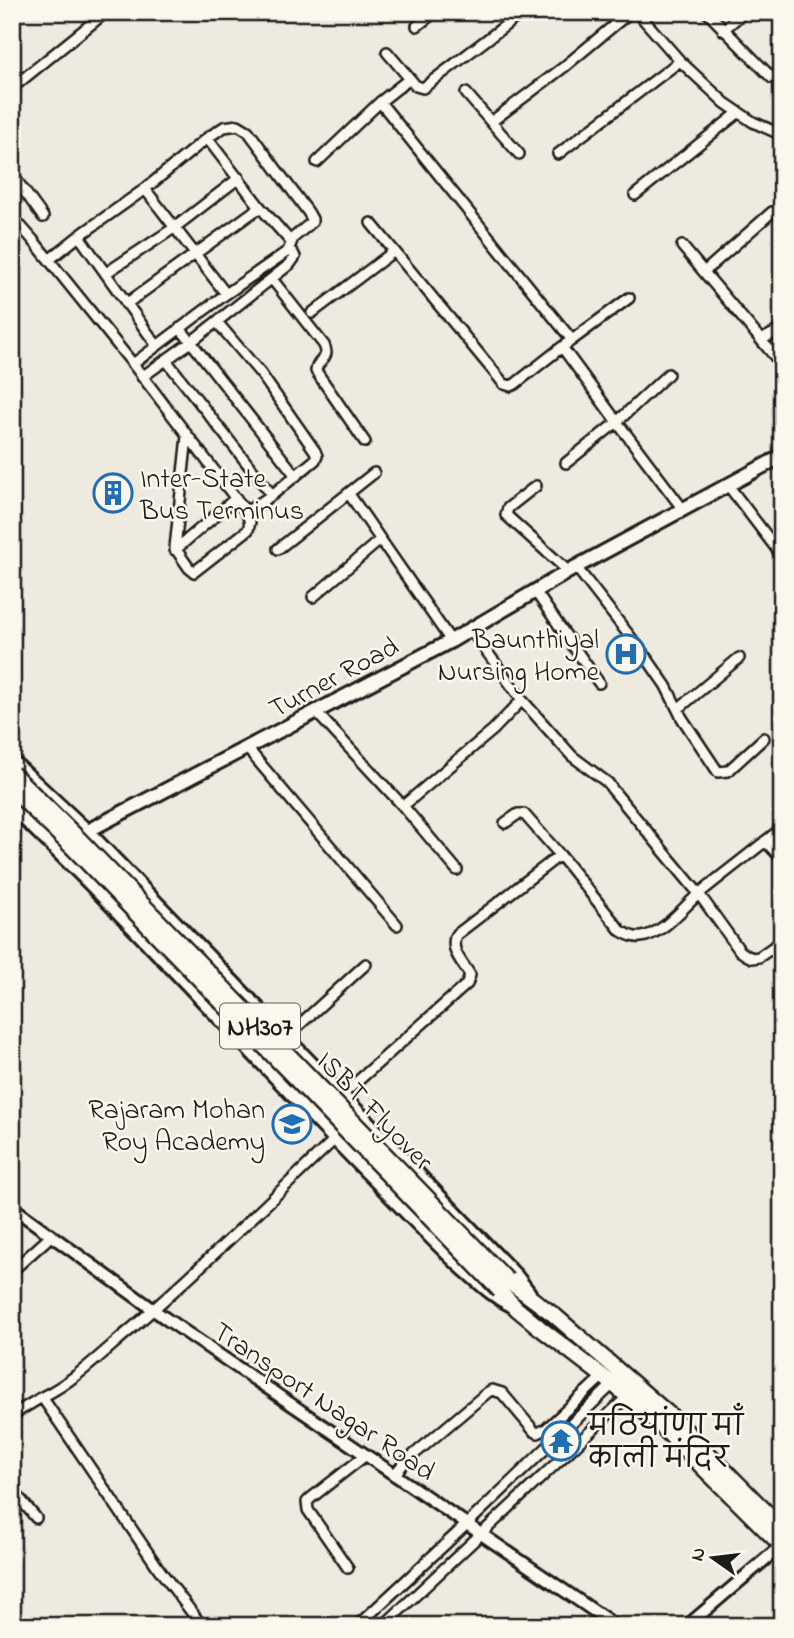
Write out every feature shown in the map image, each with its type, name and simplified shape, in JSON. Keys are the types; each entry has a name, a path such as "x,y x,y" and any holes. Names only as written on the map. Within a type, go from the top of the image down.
{"highway":[{"name":"ISBT Flyover","path":"12,773 79,839 504,1285 517,1309"},
{"name":"ISBT Flyover","path":"12,789 504,1285 532,1298"},
{"name":"NH307","path":"532,1298 672,1417 782,1528"},
{"name":"NH307","path":"517,1309 608,1380 674,1438 782,1545"}],"main road":[{"name":"Turner Road","path":"59,852 88,832 451,641 572,569 782,456"},
{"path":"12,761 88,832 516,1276 532,1298"},
{"path":"12,807 161,956 334,1140 450,1256 497,1298 517,1309"}],"street":[{"path":"12,88 106,12"},
{"path":"417,26 435,12"},
{"path":"387,52 416,86 423,88 523,12"},
{"path":"491,122 631,12"},
{"path":"637,12 680,61 725,103 738,113 782,135"},
{"path":"707,12 772,78"},
{"path":"723,30 744,12"},
{"path":"558,154 680,61"},
{"path":"317,162 380,102 409,79"},
{"path":"466,93 519,154"},
{"path":"380,102 572,340"},
{"path":"635,195 738,113"},
{"path":"48,260 227,125 238,125 248,131 312,219 311,223 297,234 290,247 133,364"},
{"path":"142,377 218,322 294,258 290,247 207,138"},
{"path":"12,174 43,217"},
{"path":"106,273 174,228 239,178"},
{"path":"145,189 194,254 230,292 244,301"},
{"path":"126,304 260,207"},
{"path":"704,272 772,212"},
{"path":"12,216 133,364 246,512 250,525 248,530 197,571 188,568 176,550 187,436"},
{"path":"371,223 504,384 514,384 629,298"},
{"path":"79,236 157,346"},
{"path":"682,246 782,365"},
{"path":"312,313 393,252"},
{"path":"272,279 324,345 327,353 316,371 365,442"},
{"path":"218,322 261,374 317,456 272,495 246,512"},
{"path":"180,328 296,476"},
{"path":"761,340 782,329"},
{"path":"562,346 682,508"},
{"path":"166,360 272,495"},
{"path":"566,463 617,422 668,374"},
{"path":"278,550 374,473"},
{"path":"727,484 782,556"},
{"path":"536,486 508,508 506,514 572,569 646,657 718,772 728,771 764,738"},
{"path":"349,494 451,641"},
{"path":"176,550 236,498"},
{"path":"313,597 380,540"},
{"path":"535,591 599,683"},
{"path":"471,630 522,700 572,756 608,783 698,894 740,951 752,958 759,957 782,941"},
{"path":"678,709 739,657"},
{"path":"403,806 493,730 522,700"},
{"path":"316,712 403,806 457,870"},
{"path":"247,748 397,925"},
{"path":"505,823 518,814 524,814 621,931 636,937 644,937 672,920 698,894 782,828"},
{"path":"765,841 782,859"},
{"path":"341,1096 467,984 470,975 455,950 453,940 456,935 560,855"},
{"path":"285,1038 366,964"},
{"path":"12,1415 57,1390 154,1309 334,1140"},
{"name":"Transport Nagar Road","path":"12,1207 154,1309 616,1626"},
{"path":"12,1271 51,1236"},
{"path":"538,1433 608,1380"},
{"path":"357,1626 548,1446 608,1380"},
{"path":"394,1475 405,1462 492,1390 502,1393 548,1446"},
{"path":"42,1397 159,1569 202,1626"},
{"path":"383,1626 627,1397"},
{"path":"348,1568 307,1506 310,1498 366,1455"},
{"path":"12,1489 36,1518"},
{"path":"687,1626 782,1545"},
{"path":"367,1616 372,1626"}],"place":[{"name":"Inter-State Bus Terminus","path":"113,493"},
{"name":"Baunthiyal Nursing Home","path":"626,654"},
{"name":"Rajaram Mohan Roy Academy","path":"292,1124"},
{"name":"मठियांणा माँ काली मंदिर","path":"561,1441"}]}
